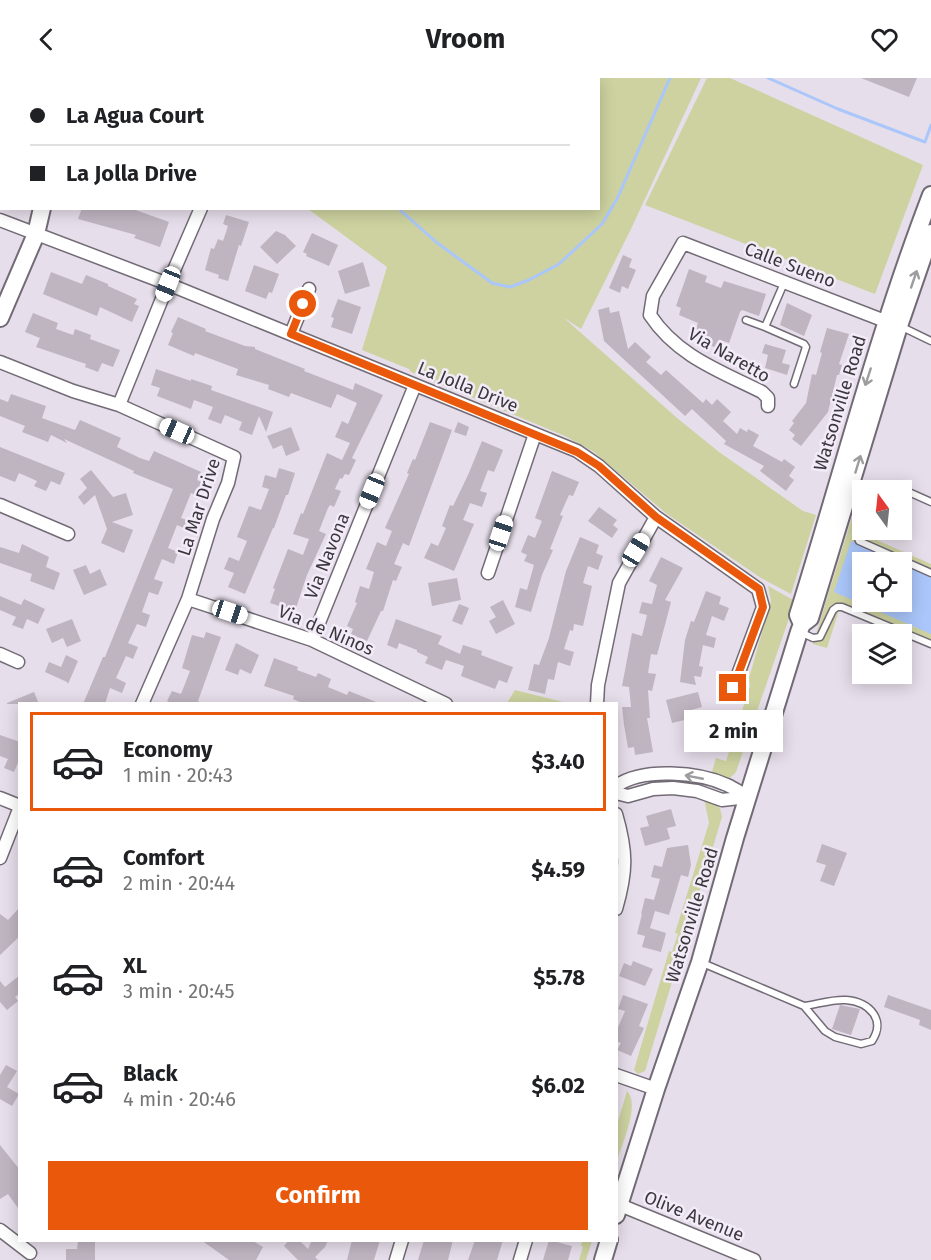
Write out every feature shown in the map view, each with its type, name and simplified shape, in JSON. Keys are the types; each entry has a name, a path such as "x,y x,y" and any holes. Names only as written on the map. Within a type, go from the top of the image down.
{"main road":[{"name":"Watsonville Road","path":"828,537 848,497 892,323 931,195"},
{"path":"0,318 36,234 42,210"},
{"name":"Watsonville Road","path":"618,1210 656,1089 700,962 748,797 801,628 798,615 812,589 828,537 846,451 892,323 931,233"},
{"path":"603,1260 608,1242"}],"street":[{"path":"119,405 200,210"},
{"name":"La Jolla Drive","path":"0,220 168,284 535,434 577,452 599,466 656,517 759,589 763,607 733,688"},
{"name":"Calle Sueno","path":"683,243 892,323"},
{"name":"Via Naretto","path":"683,243 653,296 650,315 660,329 687,354 762,392 768,398 768,406"},
{"path":"291,334 309,289"},
{"name":"La Mar Drive","path":"0,362 73,391 119,405 234,457 228,483 213,519 188,599 143,702"},
{"name":"Via Navona","path":"312,640 415,385"},
{"path":"488,573 535,434"},
{"path":"0,505 68,534"},
{"path":"597,702 597,685 619,583 656,517"},
{"name":"Via de Ninos","path":"188,599 312,640 442,702"},
{"path":"0,654 18,662"},
{"path":"618,785 625,780 656,774 672,774 692,776 726,785 748,797"},
{"path":"618,794 628,796 653,789 673,788 697,791 722,800 748,797"},
{"path":"0,798 18,805"},
{"path":"0,858 18,811"},
{"path":"618,821 624,842 624,880 618,902"},
{"path":"618,1076 656,1089"},
{"name":"Olive Avenue","path":"618,1210 754,1260"},
{"path":"0,1230 30,1254"},
{"path":"396,1260 401,1242"},
{"path":"520,1260 525,1242"}],"lane":[{"path":"765,327 784,283"},
{"path":"746,320 804,344 806,347 794,384"},
{"path":"892,323 931,341"},
{"path":"912,494 931,502"},
{"path":"848,497 852,499"},
{"path":"859,540 931,573"},
{"path":"801,628 813,638 820,637 833,610 842,607 931,644"},
{"path":"700,962 804,1006 825,1031 835,1037 861,1044 872,1041 878,1032 875,1015 860,1004 848,1000 804,1006"}],"green space":[{"path":"600,78 701,78 631,229 581,329 563,317 719,452 803,511 816,515 791,594 761,578 667,514 594,452 565,436 362,350 387,267 309,210 600,210"},
{"path":"707,78 730,78 923,165 875,294 645,205"},
{"path":"852,517 852,540 877,540 904,552 852,552 852,612 912,612 912,556 931,564 931,646 912,638 912,624 880,624 840,607 827,648 813,644"},
{"path":"768,586 795,601 736,772 730,778 722,779 711,775 716,758 726,761 750,686 749,678 771,601"},
{"path":"515,690 563,702 508,702"},
{"path":"704,798 720,808 722,817 645,1071 638,1074 634,1070 669,951 672,952 678,934 675,933 709,823"},
{"path":"627,1091 631,1097 631,1113 618,1158 618,1122"},
{"path":"582,1242 592,1242 586,1260 579,1260 583,1247"}],"water":[{"path":"851,541 877,552 852,552 852,600 834,592"},
{"path":"912,567 931,575 931,634 880,612 912,612"}],"building":[{"path":"861,78 917,78 909,97"},
{"path":"81,210 136,210 169,222 160,247 134,238 136,235 78,219"},
{"path":"226,215 249,222 228,281 205,270 211,248 214,249 218,239 223,241 228,226 223,224"},
{"path":"276,231 285,235 296,246 277,264 260,247"},
{"path":"312,233 338,245 329,266 306,256 307,254 303,252"},
{"path":"623,255 632,259 629,267 636,270 628,289 622,286 620,293 609,288"},
{"path":"363,262 370,286 345,294 338,271"},
{"path":"254,265 279,274 272,293 269,292 266,299 245,291"},
{"path":"689,269 707,276 705,282 721,288 724,281 766,294 759,316 742,310 729,343 723,341 720,349 709,345 711,341 701,338 703,332 696,329 698,323 679,315 681,308 676,306"},
{"path":"51,272 82,284 86,275 137,299 134,304 139,306 132,322 100,307 97,316 43,294"},
{"path":"338,299 361,307 352,334 331,327 334,318 331,317"},
{"path":"787,303 812,315 804,336 780,325"},
{"path":"609,307 610,313 619,311 628,349 635,342 651,357 646,362 661,375 666,370 703,403 706,399 712,405 717,399 731,412 723,421 737,434 740,428 747,432 748,429 759,435 753,446 782,462 784,459 795,467 789,476 794,480 786,491 760,471 764,466 724,444 726,441 692,409 685,416 604,341 598,310"},
{"path":"33,313 58,323 56,329 73,335 75,329 91,335 90,339 120,350 113,367 102,363 98,372 85,367 86,364 36,347 40,338 25,332"},
{"path":"178,317 206,329 205,331 245,346 255,347 255,349 305,369 304,371 353,390 355,383 383,395 352,458 356,460 349,475 345,474 342,479 340,478 335,489 341,491 334,507 330,505 328,508 319,531 326,534 307,575 295,611 270,603 275,589 273,588 288,549 303,555 309,539 293,534 327,453 342,460 350,443 335,437 342,421 348,424 357,403 337,394 331,408 291,393 289,397 268,389 269,385 236,375 238,369 195,353 194,356 168,345"},
{"path":"827,328 849,334 839,364 842,365 837,375 828,412 801,446 792,439 795,435 789,430 794,423 792,421 806,403 812,374 816,375"},
{"path":"765,344 786,350 782,363 790,365 787,375 765,368 768,355 762,353"},
{"path":"156,369 212,386 211,390 273,412 266,432 259,416 252,435 239,430 242,422 225,415 221,424 208,419 213,407 194,400 191,409 157,396 160,388 151,385"},
{"path":"11,394 46,406 42,418 75,430 80,420 121,438 117,447 140,458 149,461 154,451 201,472 197,480 206,484 201,497 191,493 181,518 190,521 186,529 177,525 168,548 178,552 174,564 162,559 154,579 163,582 158,595 149,592 142,612 150,615 146,627 137,624 128,643 138,647 133,659 126,656 116,678 126,683 122,693 110,688 106,702 84,702 103,657 105,657 173,489 133,473 134,471 64,439 67,443 51,435 48,442 22,432 25,426 0,416 0,399 8,402"},
{"path":"430,422 452,430 409,546 403,543 394,564 402,567 396,581 393,580 383,611 367,641 351,634 353,629 347,626 357,603 355,602 360,586 369,589 374,572 366,569 377,542 386,546 392,531 385,528"},
{"path":"458,422 469,427 466,436 454,432"},
{"path":"291,427 300,450 286,456 282,445 273,449 267,436"},
{"path":"482,441 503,450 494,472 488,470 480,491 487,493 482,507 470,503 463,520 474,524 454,571 424,558 431,543 438,546 446,528 442,526 450,505 453,506"},
{"path":"0,447 65,473 60,485 51,481 46,491 34,486 37,481 19,473 15,482 0,476"},
{"path":"279,468 295,473 288,495 286,495 245,594 228,587 234,573 224,569 229,557 239,561 247,541 237,537 249,506 261,510 269,489 262,487 265,475 276,478"},
{"path":"91,470 113,497 126,493 133,515 112,522 133,530 124,553 101,543 107,529 95,495 84,505 78,497 87,488 80,479"},
{"path":"552,471 579,482 573,496 569,495 560,515 563,516 550,549 553,550 542,575 531,612 515,607 520,588 527,590 534,565 524,561 527,555 521,552 528,535 535,538 542,521 535,518"},
{"path":"599,507 617,520 613,525 618,529 612,538 588,521"},
{"path":"580,537 599,545 596,553 603,556 598,570 588,566 583,583 592,586 583,626 574,624 564,649 574,652 570,666 558,662 554,680 548,679 545,694 528,690 534,664 539,665 549,638 566,571"},
{"path":"22,544 49,557 46,567 60,573 54,590 30,581 32,574 0,563 0,547 19,553"},
{"path":"661,557 683,568 665,600 671,602 657,655 651,654 648,673 656,674 652,691 648,690 650,718 647,718 653,752 635,755 634,747 628,748 622,707 631,707 629,687 622,686 632,633 642,636 647,615 639,613 642,602 652,604 657,585 649,581"},
{"path":"86,565 90,574 100,569 107,585 84,595 73,570"},
{"path":"457,578 461,600 432,606 428,583"},
{"path":"706,591 721,597 719,604 729,608 724,621 712,616 706,635 716,638 714,648 703,645 699,666 703,667 701,677 694,676 696,685 680,682 685,640 691,621 694,622"},
{"path":"0,596 21,605 24,599 45,609 38,624 27,619 23,629 12,625 16,617 0,610"},
{"path":"503,600 515,624 496,634 489,621 496,617 490,607"},
{"path":"459,604 469,608 462,625 452,621"},
{"path":"72,619 81,641 67,647 63,638 52,643 46,629"},
{"path":"396,619 442,636 438,644 460,654 463,645 482,651 481,655 513,667 507,683 499,680 495,689 461,676 464,666 446,660 442,670 425,663 428,657 417,650 399,643 397,649 387,645"},
{"path":"206,632 221,637 199,702 167,701 172,691 181,694 190,671 182,668 192,635 204,638"},
{"path":"236,643 259,655 251,674 240,669 238,675 225,670"},
{"path":"66,655 78,661 68,684 45,672 49,662 61,667"},
{"path":"274,658 316,677 318,673 331,679 328,687 347,695 349,691 376,702 300,702 293,699 294,696 264,686"},
{"path":"34,692 38,702 18,702 18,704 7,703"},
{"path":"698,692 702,707 691,710 693,718 672,723 666,700"},
{"path":"0,735 18,741 18,763 14,772 4,768 8,759 0,756"},
{"path":"671,809 676,826 667,828 670,839 645,846 640,828 649,826 646,816"},
{"path":"822,844 847,853 834,886 820,881 826,865 816,862"},
{"path":"688,845 691,865 688,877 681,875 669,915 655,911 650,928 666,933 661,952 642,947 645,936 637,934 645,898 654,900 660,879 651,877 654,865 662,867 667,848"},
{"path":"18,909 18,938 0,955 0,914 8,920"},
{"path":"633,961 653,969 645,986 619,976 624,963 631,966"},
{"path":"18,977 18,995 15,997 18,1001 7,1010 0,1002 0,981 5,987"},
{"path":"623,995 648,1004 639,1026 644,1028 631,1056 618,1050 621,1043 618,1042 618,1027 625,1011 618,1009"},
{"path":"888,995 931,1010 931,1030 919,1025 920,1020 884,1007"},
{"path":"840,1005 860,1009 851,1035 832,1029"},
{"path":"6,1065 17,1071 7,1087 18,1093 12,1106 0,1099 0,1075"},
{"path":"0,1145 18,1168 18,1208 8,1194 0,1199"},
{"path":"78,1242 95,1242 95,1260 66,1260 66,1249 77,1249"},
{"path":"204,1242 254,1242 263,1247 256,1260 229,1260"},
{"path":"287,1242 301,1242 308,1249 311,1242 327,1242 315,1257 318,1260 298,1260 284,1246"},
{"path":"352,1242 379,1242 374,1260 347,1260"},
{"path":"423,1242 452,1242 448,1260 418,1260"},
{"path":"474,1242 502,1242 497,1260 468,1260"},
{"path":"548,1242 572,1246 568,1260 543,1260"}],"waterway":[{"path":"400,210 436,242 492,283 510,287 529,280 559,264 602,224 617,199 670,78"},
{"path":"768,78 838,109 925,142 931,125"}],"route":[{"path":"303,304 291,334 577,452 599,466 656,517 759,589 763,607 733,688"}]}
